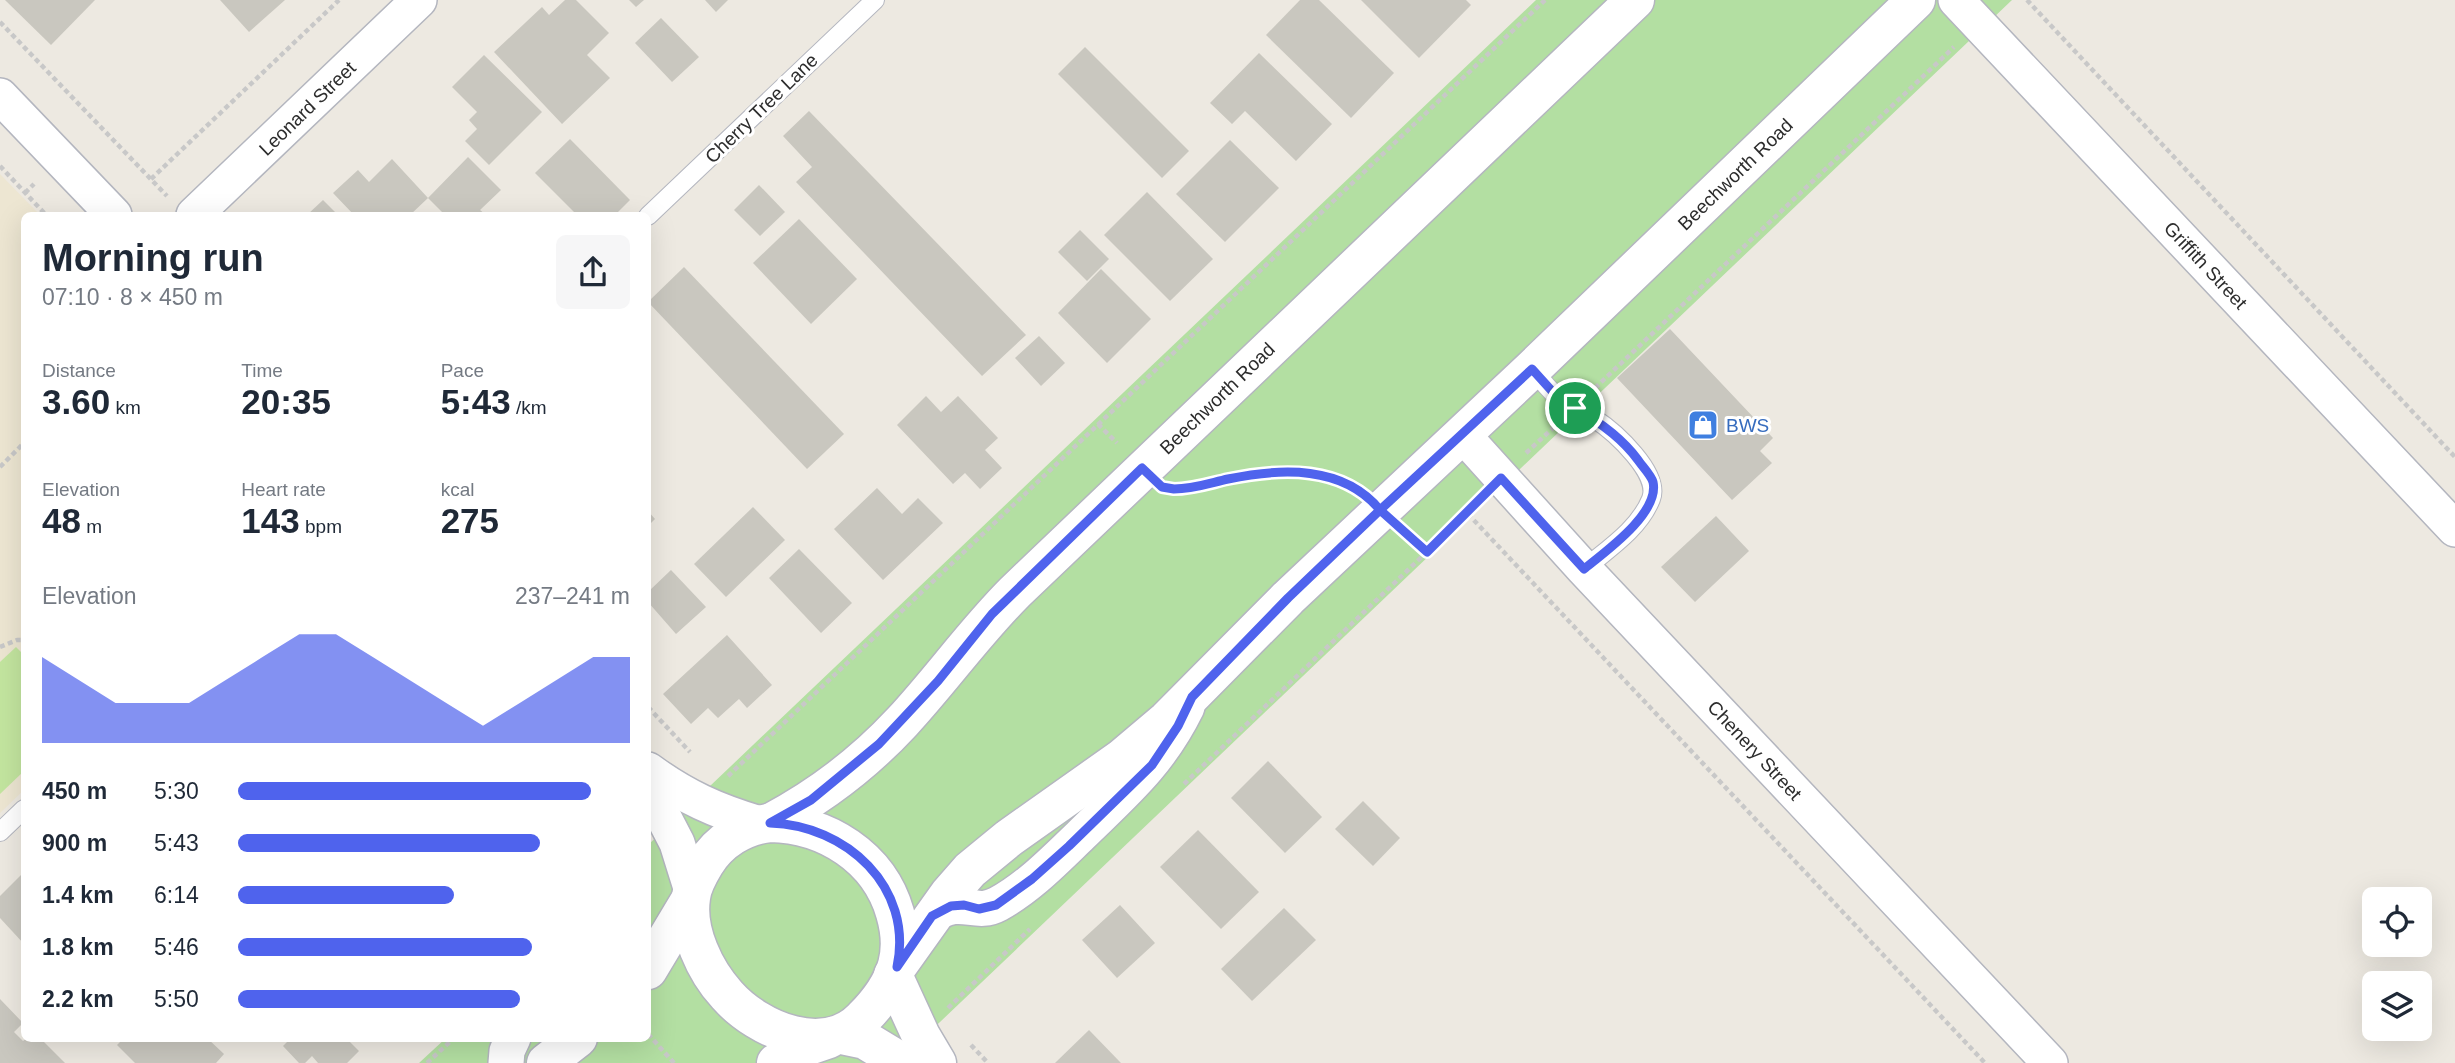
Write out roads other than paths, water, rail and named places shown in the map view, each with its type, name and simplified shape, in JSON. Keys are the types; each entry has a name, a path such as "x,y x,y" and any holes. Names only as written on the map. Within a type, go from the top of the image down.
{"main road":[{"name":"Beechworth Road","path":"765,823 811,800 879,744 929,692 992,614 1635,0"},
{"name":"Beechworth Road","path":"895,971 957,883 989,853 1122,758 1192,697 1288,598 1532,369 1916,0"},
{"path":"651,960 691,895 700,873 718,848 734,836 765,823 792,824 822,833 854,852 868,864 887,893 897,919 900,939 895,971 872,1009 857,1024 837,1036 800,1049 776,1063"},
{"path":"691,895 692,925 699,951 710,973 727,996 760,1021 784,1032 812,1038 837,1036 920,1054"},
{"path":"895,971 920,1054"},
{"path":"545,1063 573,1042"}],"street":[{"name":"Leonard Street","path":"181,206 419,0"},
{"name":"Griffith Street","path":"1967,12 2455,529"},
{"path":"0,96 111,212"},
{"name":"Chenery Street","path":"1462,434 1584,569 2050,1063"},
{"path":"651,772 701,804 765,823"},
{"path":"651,793 677,843 691,895"},
{"path":"506,1063 511,1042"}],"lane":[{"name":"Cherry Tree Lane","path":"651,213 875,0"},
{"path":"1532,369 1560,400 1596,419 1632,452 1653,481 1652,496 1644,513 1623,536 1584,569"},
{"path":"0,832 21,812"}],"place":[{"name":"BWS","path":"1703,425"}]}
